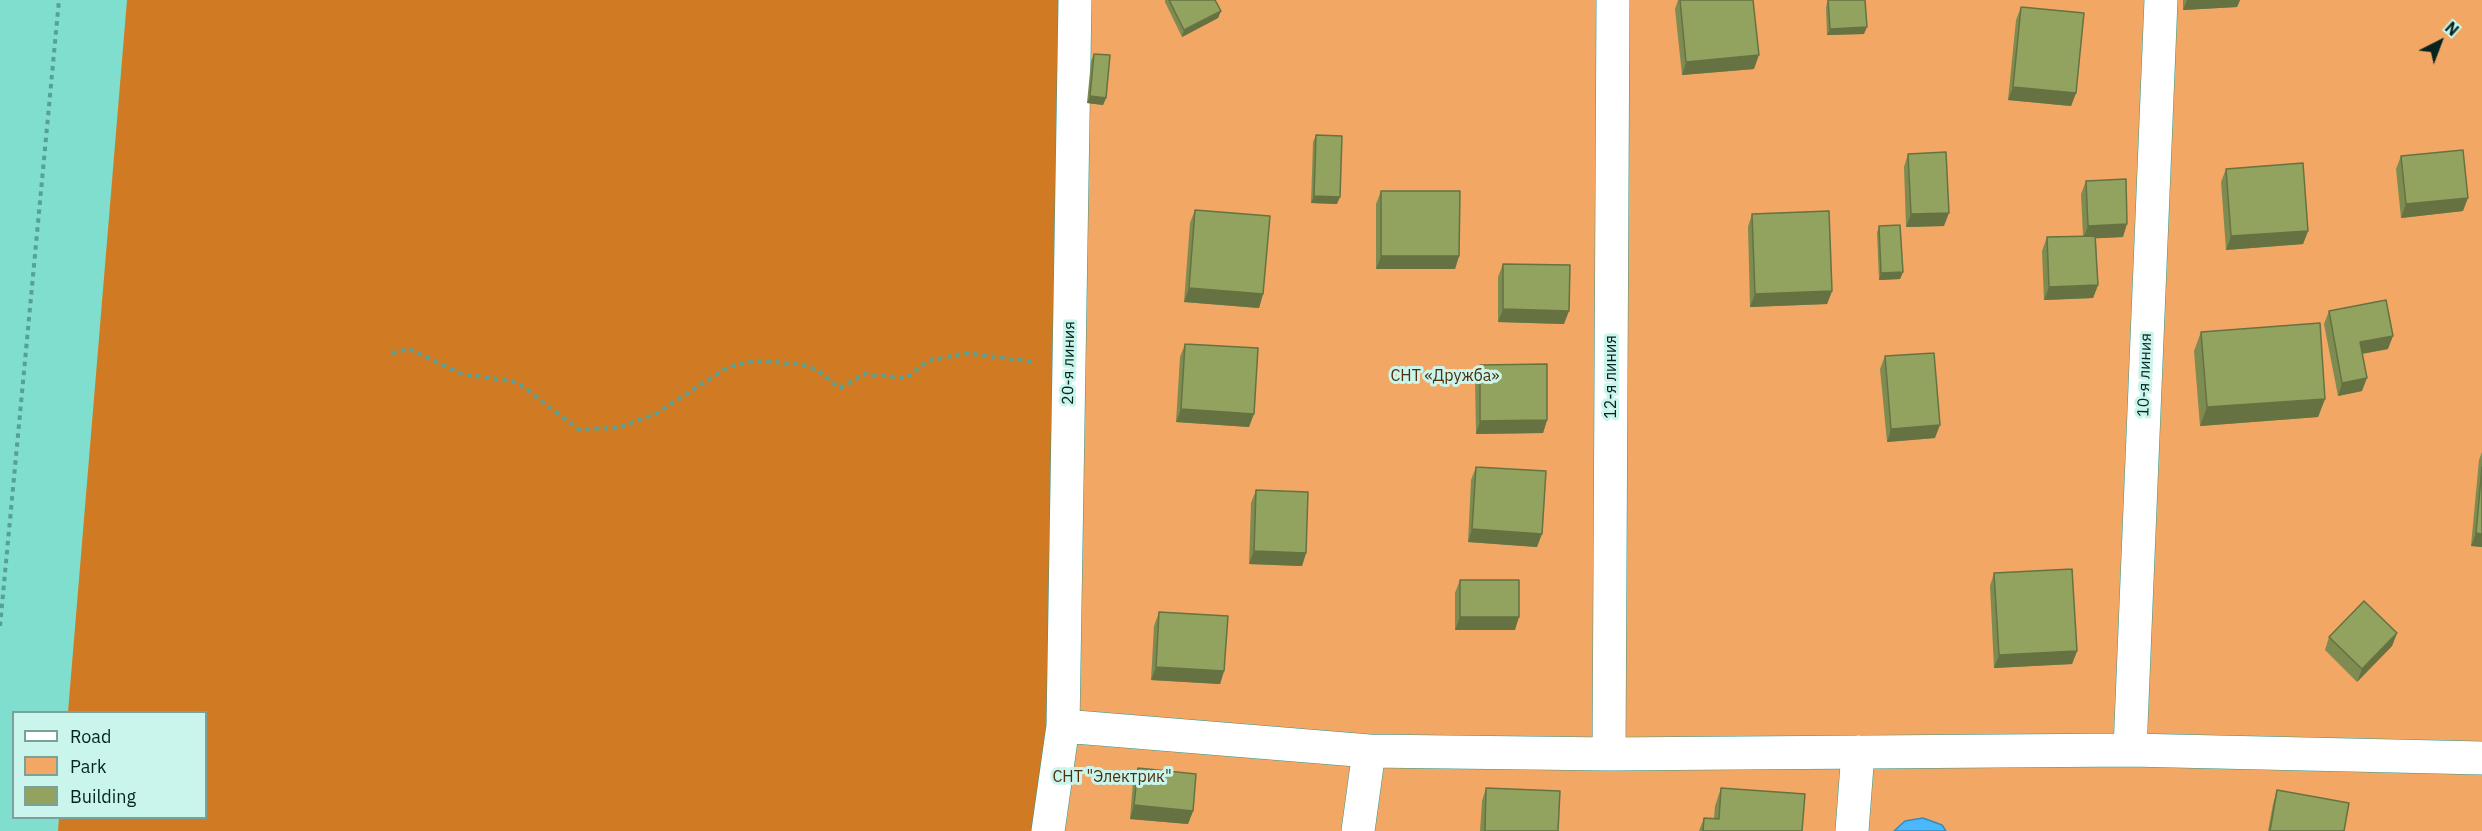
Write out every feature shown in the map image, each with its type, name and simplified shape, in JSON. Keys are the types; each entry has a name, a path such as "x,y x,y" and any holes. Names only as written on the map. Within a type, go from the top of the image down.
{"street":[{"name":"20-я линия","path":"1048,831 1063,726 1075,0"},
{"name":"12-я линия","path":"1609,754 1613,0"},
{"name":"10-я линия","path":"2130,750 2161,0"},
{"path":"1063,726 1369,751 1609,754 2130,750 2482,758"},
{"path":"1358,831 1369,751"},
{"path":"1852,831 1858,752"}],"path":[{"path":"0,626 60,0"},
{"path":"392,352 409,349 462,374 517,381 578,429 618,428 657,413 728,367 755,361 801,364 817,370 840,388 865,374 906,378 928,361 966,352 1069,367"}],"green space":[{"name":"СНТ «Дружба»","path":"1075,0 2482,0 2482,831 1048,831"}],"shaded area":[{"path":"127,0 1075,0 1048,831 58,831 59,819 207,819 207,711 68,711"}],"water":[{"path":"1923,818 1942,825 1946,831 1894,831 1905,821"}],"building":[{"path":"1169,0 1215,0 1221,11 1184,30"},
{"path":"1680,0 1753,0 1759,55 1686,62"},
{"path":"1828,0 1865,0 1867,27 1830,29"},
{"path":"2021,7 2084,13 2076,93 2013,87"},
{"path":"1094,54 1110,55 1106,98 1090,96"},
{"path":"1316,135 1342,136 1340,197 1314,196"},
{"path":"2463,150 2468,198 2406,204 2401,156"},
{"path":"1946,152 1949,213 1911,214 1908,154"},
{"path":"2303,163 2308,231 2231,236 2226,169"},
{"path":"2126,179 2127,224 2088,226 2086,181"},
{"path":"1381,191 1460,191 1459,256 1381,256"},
{"path":"1195,210 1270,216 1263,294 1189,288"},
{"path":"1829,211 1832,291 1755,294 1752,214"},
{"path":"1900,225 1903,272 1881,273 1879,226"},
{"path":"2095,236 2098,285 2049,287 2047,237"},
{"path":"1503,264 1570,265 1569,311 1503,309"},
{"path":"2386,300 2393,336 2360,342 2367,378 2342,383 2329,311"},
{"path":"2320,323 2325,399 2207,407 2201,332"},
{"path":"1185,344 1258,348 1254,414 1181,409"},
{"path":"1934,353 1940,425 1891,429 1885,356"},
{"path":"1547,364 1547,420 1480,421 1480,365"},
{"path":"1476,467 1546,471 1542,534 1472,529"},
{"path":"2482,467 2482,534 2476,533"},
{"path":"1256,490 1308,492 1306,553 1254,551"},
{"path":"2072,569 2077,651 1999,655 1994,573"},
{"path":"1460,580 1519,580 1519,617 1460,617"},
{"path":"2364,601 2397,633 2362,669 2329,637"},
{"path":"1159,612 1228,616 1224,671 1156,667"},
{"path":"1138,768 1196,774 1193,811 1134,805"},
{"path":"1486,788 1560,791 1558,831 1485,831"},
{"path":"1721,788 1805,794 1802,831 1703,831 1704,818 1719,819"},
{"path":"2277,790 2349,803 2344,831 2270,831"}],"park label":[{"name":"СНТ \"Электрик\"","path":"1112,777"}]}
